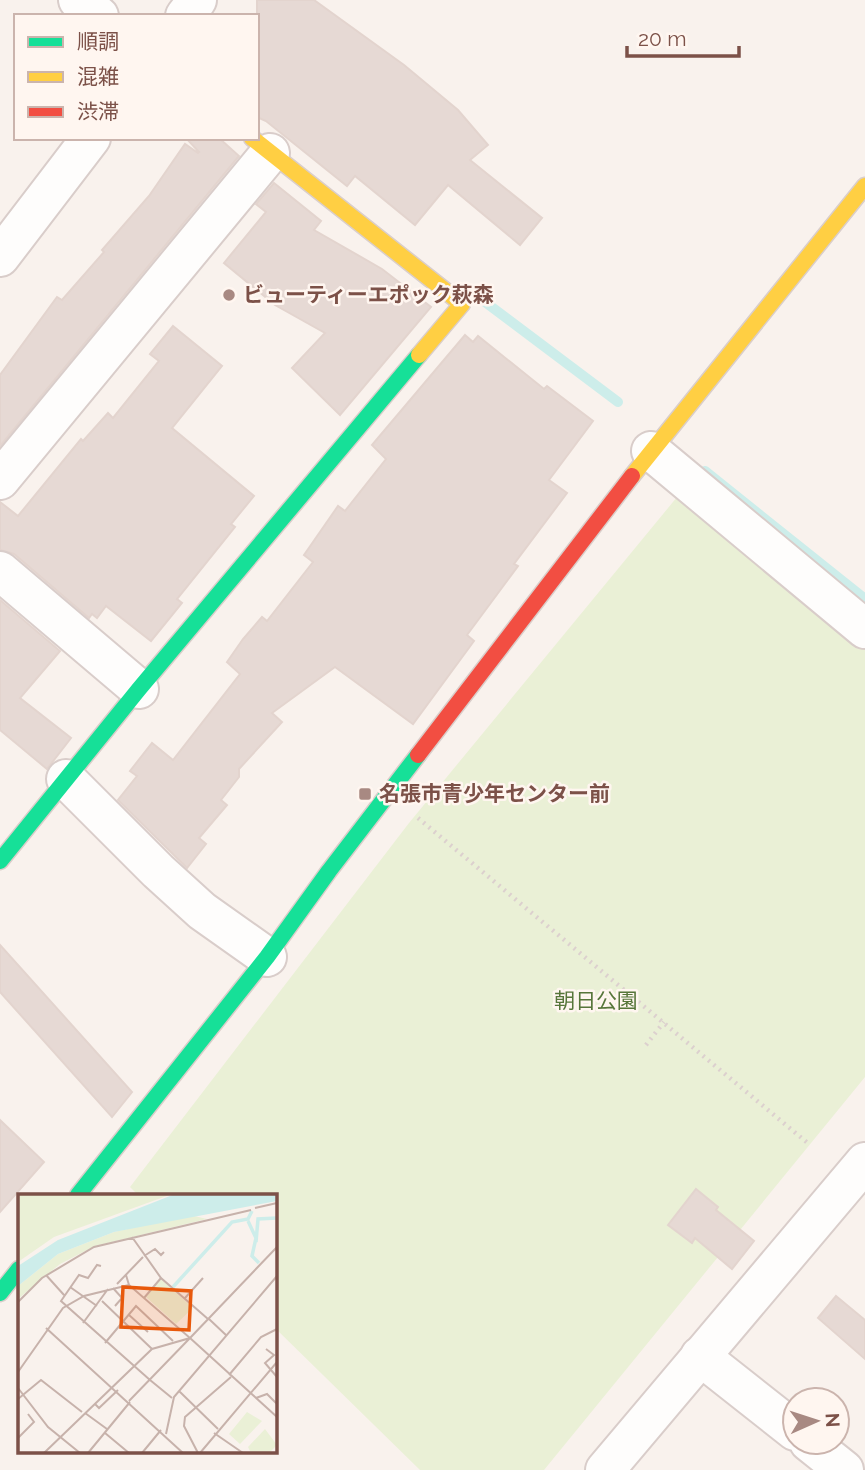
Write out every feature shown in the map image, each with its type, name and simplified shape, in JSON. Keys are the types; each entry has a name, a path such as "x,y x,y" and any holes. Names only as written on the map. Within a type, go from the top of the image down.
{"street":[{"path":"78,0 96,14"},
{"path":"0,257 89,140"},
{"path":"0,480 261,146 462,304 139,689 0,861"},
{"path":"79,1194 267,957 329,871 651,451 865,186"},
{"path":"651,451 865,629"},
{"path":"0,571 139,689"},
{"path":"66,779 202,911 267,957"},
{"path":"605,1470 865,1163"},
{"path":"0,1293 18,1270"},
{"path":"700,1356 781,1420"},
{"path":"826,1456 844,1470"}],"path":[{"path":"415,816 810,1145"},
{"path":"646,1045 664,1022"}],"green space":[{"name":"朝日公園","path":"682,491 865,647 865,1077 544,1470 420,1470 276,1329 276,1194 137,1194 130,1187 409,823"}],"building":[{"path":"257,0 314,0 404,65 458,110 488,145 470,160 542,218 520,245 448,185 415,225 355,176 347,186 259,118"},
{"path":"188,140 221,140 239,156 0,446 0,375 57,297 62,300 149,196 185,144 199,152"},
{"path":"274,183 321,221 314,230 382,269 431,307 340,415 292,368 325,333 275,305 224,263 266,212 256,204"},
{"path":"173,326 222,366 172,428 254,496 231,524 235,527 177,599 182,603 151,641 106,606 97,618 92,614 89,618 14,554 0,550 0,502 18,516 81,439 83,441 108,413 113,418 159,361 150,354"},
{"path":"465,335 473,342 478,336 544,389 547,386 593,421 549,480 567,493 514,564 518,566 467,635 474,641 413,724 335,667 272,713 282,722 239,769 239,777 221,800 227,805 199,838 206,844 187,868 118,800 137,776 130,771 152,743 173,760 240,674 227,662 262,617 267,621 313,562 304,555 338,506 345,511 386,459 372,445"},
{"path":"0,600 60,651 20,698 71,738 47,769 0,730"},
{"path":"0,945 132,1092 112,1117 0,992"},
{"path":"0,1120 44,1162 0,1212"},
{"path":"696,1189 718,1207 716,1210 754,1241 732,1269 695,1238 692,1243 668,1225"},
{"path":"836,1296 865,1320 865,1359 818,1318"}],"waterway":[{"path":"469,290 618,402"},
{"path":"705,471 865,599"}],"traffic: fast":[{"path":"0,861 139,689 419,355"},
{"path":"79,1194 267,957 418,755"},
{"path":"0,1293 18,1270"}],"traffic: slow":[{"path":"255,140 462,304 419,355"},
{"path":"632,476 865,186"}],"traffic: jam":[{"path":"418,755 632,476"}],"place":[{"name":"ビューティーエポック萩森","path":"229,295"},
{"name":"名張市青少年センター前","path":"365,794"}]}
